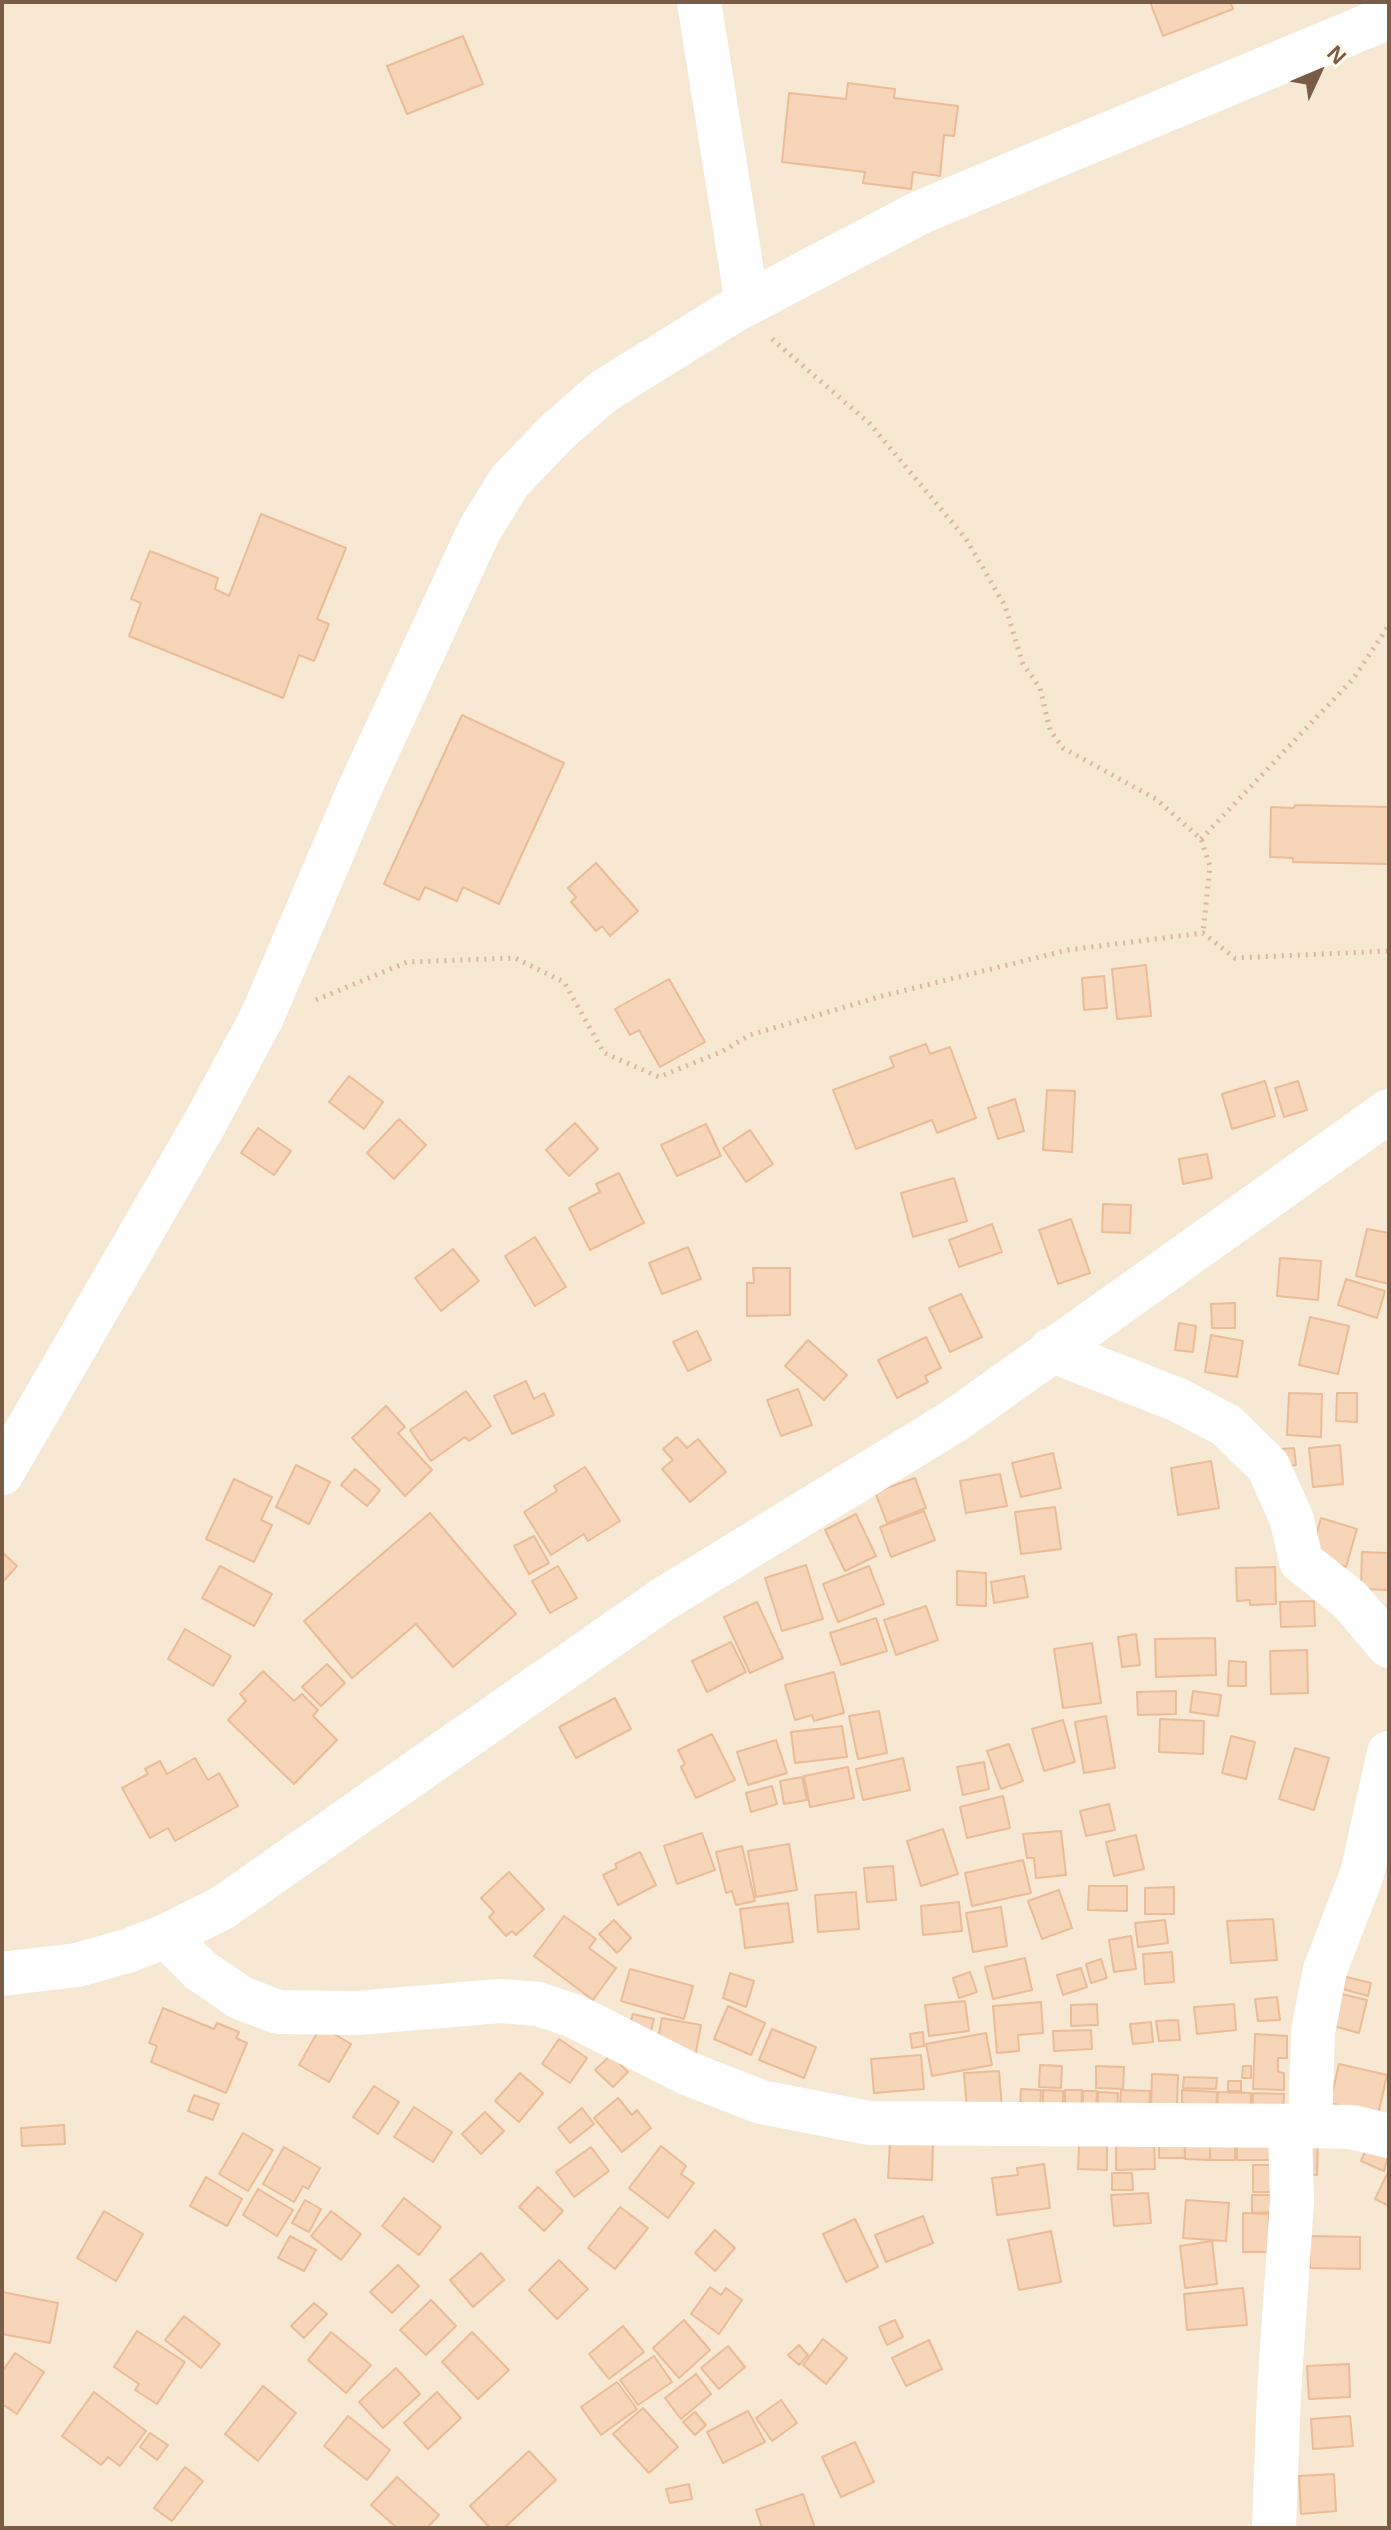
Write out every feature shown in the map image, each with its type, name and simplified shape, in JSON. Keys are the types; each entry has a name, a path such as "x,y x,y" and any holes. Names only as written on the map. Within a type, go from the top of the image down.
{"street":[{"path":"699,2 747,303"},
{"path":"2,1473 206,1121 262,1017 359,790 479,531 509,482 558,431 604,391 747,303 921,212 1389,17"},
{"path":"2,1974 77,1965 166,1936 222,1908 662,1600 954,1421 1389,1111"},
{"path":"1051,1350 1178,1400 1226,1425 1268,1466 1292,1520 1301,1561 1350,1600 1388,1640"},
{"path":"1274,2528 1279,2392 1292,2201 1313,2032 1325,1970 1362,1874 1389,1753"},
{"path":"166,1936 200,1970 241,1998 278,2012 357,2013 500,2001 538,2004 574,2016 719,2086 761,2102 842,2119 869,2123 1352,2127 1389,2136"}],"path":[{"path":"747,303 775,344 825,382 870,424 966,539 1005,606 1023,664 1040,688 1050,730 1063,748 1156,799 1201,839 1210,866 1203,933"},
{"path":"1201,839 1353,679 1389,625"},
{"path":"262,1017 301,1006 407,962 515,958 564,982 604,1053 659,1077 723,1051 750,1035 896,993 1068,950 1203,933 1235,958 1389,951"}],"shaded area":[{"path":"2,2 1389,2 1389,2528 2,2528"}],"building":[{"path":"1150,2 1230,2 1233,9 1163,36"},
{"path":"463,36 483,84 407,114 387,66"},
{"path":"848,83 895,89 894,98 958,106 954,136 944,135 940,176 913,172 911,189 863,183 865,172 782,162 789,93 846,99"},
{"path":"261,514 346,548 317,619 329,624 314,661 299,655 283,698 129,636 141,603 131,599 150,551 218,578 215,589 229,596"},
{"path":"462,715 564,763 499,904 463,887 457,901 425,887 419,900 384,884"},
{"path":"1295,805 1389,807 1389,864 1293,862 1293,858 1270,857 1271,807 1294,808"},
{"path":"596,863 638,911 610,936 602,926 596,931 571,902 576,897 568,888"},
{"path":"1146,965 1151,1016 1117,1019 1112,969"},
{"path":"1104,976 1107,1008 1084,1010 1082,978"},
{"path":"669,979 705,1042 660,1067 639,1030 630,1035 615,1009"},
{"path":"926,1044 930,1054 950,1047 976,1118 937,1133 932,1120 856,1149 833,1090 894,1067 890,1057"},
{"path":"349,1076 383,1102 364,1129 329,1102"},
{"path":"1265,1081 1275,1116 1232,1129 1222,1094"},
{"path":"1298,1081 1307,1110 1284,1117 1275,1088"},
{"path":"1047,1090 1075,1091 1072,1152 1043,1150"},
{"path":"1015,1099 1024,1131 998,1139 988,1108"},
{"path":"399,1119 426,1145 394,1179 367,1153"},
{"path":"575,1123 598,1149 569,1176 546,1150"},
{"path":"706,1124 721,1156 677,1176 661,1145"},
{"path":"258,1128 291,1151 274,1175 241,1153"},
{"path":"750,1130 773,1164 746,1182 723,1148"},
{"path":"1207,1154 1212,1178 1183,1184 1179,1159"},
{"path":"619,1173 644,1223 590,1250 569,1208 600,1192 596,1184"},
{"path":"954,1178 967,1221 913,1237 901,1193"},
{"path":"1103,1204 1131,1205 1130,1233 1102,1232"},
{"path":"1071,1219 1090,1273 1058,1284 1039,1230"},
{"path":"992,1224 1002,1252 959,1267 949,1240"},
{"path":"1367,1229 1389,1233 1389,1284 1356,1276"},
{"path":"535,1237 566,1287 535,1306 505,1256"},
{"path":"688,1247 701,1279 662,1294 649,1263"},
{"path":"453,1249 479,1281 441,1311 415,1278"},
{"path":"1280,1258 1321,1261 1318,1300 1277,1296"},
{"path":"753,1268 790,1268 790,1315 747,1316 747,1283 754,1283"},
{"path":"1346,1279 1385,1291 1377,1318 1338,1305"},
{"path":"961,1294 982,1337 950,1352 929,1308"},
{"path":"1235,1303 1235,1328 1212,1328 1211,1304"},
{"path":"1310,1317 1349,1326 1338,1374 1299,1365"},
{"path":"1179,1323 1196,1326 1193,1352 1175,1350"},
{"path":"697,1331 711,1360 688,1371 673,1342"},
{"path":"1211,1335 1243,1341 1237,1377 1205,1372"},
{"path":"926,1337 941,1368 925,1376 928,1382 897,1398 878,1360"},
{"path":"808,1340 847,1375 824,1400 785,1366"},
{"path":"526,1381 534,1399 544,1393 554,1415 512,1434 494,1396"},
{"path":"798,1389 812,1425 781,1436 767,1400"},
{"path":"466,1391 491,1426 469,1441 465,1437 431,1461 410,1430"},
{"path":"1289,1393 1322,1394 1321,1437 1287,1435"},
{"path":"1337,1393 1357,1393 1357,1422 1336,1421"},
{"path":"386,1406 405,1427 398,1433 432,1470 405,1496 352,1438"},
{"path":"677,1437 687,1448 698,1439 726,1472 690,1502 662,1469 673,1460 663,1449"},
{"path":"1340,1445 1343,1484 1313,1487 1309,1448"},
{"path":"1294,1448 1296,1465 1283,1467 1280,1449"},
{"path":"1053,1453 1061,1488 1021,1497 1012,1463"},
{"path":"1211,1461 1219,1508 1178,1515 1171,1468"},
{"path":"296,1465 330,1482 309,1524 276,1507"},
{"path":"585,1467 620,1521 588,1541 584,1534 551,1555 524,1512 557,1491 554,1486"},
{"path":"355,1469 380,1490 367,1506 341,1485"},
{"path":"1000,1474 1007,1506 966,1513 960,1481"},
{"path":"915,1478 926,1508 887,1523 875,1492"},
{"path":"234,1479 272,1497 261,1520 272,1525 254,1562 206,1539"},
{"path":"1055,1507 1061,1549 1021,1554 1015,1512"},
{"path":"924,1511 935,1540 891,1557 880,1527"},
{"path":"430,1513 516,1614 453,1667 416,1624 352,1678 304,1621"},
{"path":"856,1514 876,1556 845,1571 825,1530"},
{"path":"1321,1518 1357,1529 1346,1567 1310,1556"},
{"path":"534,1536 549,1563 529,1574 514,1546"},
{"path":"2,1552 17,1566 2,1583"},
{"path":"1362,1552 1389,1553 1388,1590 1361,1589"},
{"path":"806,1565 823,1619 782,1631 765,1578"},
{"path":"220,1566 272,1594 254,1626 202,1598"},
{"path":"558,1566 577,1598 550,1613 532,1581"},
{"path":"869,1566 884,1604 838,1622 823,1584"},
{"path":"1275,1567 1276,1604 1250,1605 1250,1600 1237,1601 1236,1568"},
{"path":"957,1571 986,1573 986,1606 957,1605"},
{"path":"1024,1576 1028,1597 994,1603 991,1582"},
{"path":"1314,1601 1315,1626 1281,1627 1280,1602"},
{"path":"757,1602 783,1658 750,1673 724,1617"},
{"path":"926,1606 938,1640 896,1655 884,1620"},
{"path":"876,1618 887,1651 841,1665 830,1633"},
{"path":"185,1629 231,1656 213,1686 168,1659"},
{"path":"1136,1634 1140,1665 1122,1667 1118,1637"},
{"path":"1215,1638 1216,1675 1156,1677 1155,1639"},
{"path":"731,1642 746,1672 707,1692 692,1661"},
{"path":"1092,1643 1101,1703 1063,1708 1054,1649"},
{"path":"1307,1650 1308,1693 1271,1694 1270,1651"},
{"path":"1229,1661 1246,1662 1246,1686 1228,1686"},
{"path":"327,1664 345,1683 321,1706 302,1687"},
{"path":"263,1671 294,1701 302,1694 318,1710 313,1716 337,1740 294,1784 228,1720 246,1701 240,1694"},
{"path":"834,1672 844,1713 814,1721 812,1715 795,1720 785,1685"},
{"path":"1176,1691 1176,1714 1138,1715 1137,1692"},
{"path":"1193,1691 1221,1695 1218,1716 1190,1712"},
{"path":"615,1698 631,1729 576,1758 559,1727"},
{"path":"879,1711 887,1753 858,1759 849,1716"},
{"path":"1106,1716 1115,1768 1084,1773 1075,1722"},
{"path":"1160,1719 1204,1721 1203,1754 1159,1752"},
{"path":"1063,1720 1075,1762 1044,1771 1032,1729"},
{"path":"842,1726 847,1757 795,1763 791,1732"},
{"path":"712,1734 735,1780 696,1798 681,1767 685,1764 678,1750"},
{"path":"1231,1736 1255,1742 1246,1779 1222,1773"},
{"path":"776,1740 787,1773 748,1785 737,1752"},
{"path":"1009,1744 1023,1781 1001,1789 987,1751"},
{"path":"1295,1748 1329,1758 1314,1810 1279,1799"},
{"path":"195,1758 208,1780 219,1773 238,1806 175,1841 168,1828 150,1838 122,1788 148,1774 145,1769 160,1761 167,1774"},
{"path":"903,1758 910,1790 863,1800 856,1769"},
{"path":"984,1762 989,1789 963,1795 957,1767"},
{"path":"848,1767 854,1798 810,1807 804,1776"},
{"path":"802,1777 807,1800 784,1804 780,1781"},
{"path":"772,1786 777,1804 751,1812 746,1793"},
{"path":"1003,1796 1010,1828 967,1838 960,1807"},
{"path":"1109,1804 1115,1830 1086,1836 1080,1811"},
{"path":"943,1829 958,1874 921,1886 907,1841"},
{"path":"1061,1831 1066,1875 1036,1878 1034,1858 1027,1858 1023,1834"},
{"path":"702,1833 715,1870 677,1884 664,1846"},
{"path":"1136,1835 1144,1869 1114,1876 1106,1842"},
{"path":"789,1844 797,1890 756,1897 748,1851"},
{"path":"742,1846 755,1901 736,1905 732,1891 726,1893 716,1852"},
{"path":"640,1852 656,1885 618,1905 603,1875 617,1868 615,1864"},
{"path":"1023,1860 1031,1893 972,1906 965,1873"},
{"path":"893,1866 896,1900 867,1902 864,1868"},
{"path":"509,1872 544,1909 516,1935 512,1931 506,1936 489,1917 494,1912 481,1898"},
{"path":"1089,1886 1127,1886 1127,1911 1088,1910"},
{"path":"1174,1887 1174,1914 1145,1914 1145,1888"},
{"path":"1059,1890 1072,1928 1042,1939 1028,1901"},
{"path":"856,1892 859,1929 818,1932 815,1895"},
{"path":"959,1902 962,1931 923,1935 921,1906"},
{"path":"788,1903 793,1942 745,1948 740,1909"},
{"path":"1001,1907 1007,1946 973,1952 966,1913"},
{"path":"564,1916 596,1939 589,1948 616,1968 593,2000 534,1956"},
{"path":"1273,1919 1277,1960 1231,1963 1227,1921"},
{"path":"614,1920 631,1938 617,1953 599,1934"},
{"path":"1165,1920 1168,1943 1138,1947 1135,1923"},
{"path":"1131,1936 1136,1969 1114,1972 1109,1940"},
{"path":"1172,1952 1174,1982 1145,1984 1143,1954"},
{"path":"1025,1958 1032,1990 993,1999 985,1967"},
{"path":"1101,1959 1107,1978 1091,1983 1086,1964"},
{"path":"1081,1968 1087,1987 1063,1995 1057,1975"},
{"path":"630,1969 693,1986 684,2019 621,2001"},
{"path":"970,1972 977,1992 959,1998 953,1978"},
{"path":"730,1973 754,1981 746,2007 723,1998"},
{"path":"1342,1976 1371,1983 1368,1996 1339,1988"},
{"path":"1337,1993 1367,2000 1359,2033 1330,2025"},
{"path":"1277,1997 1280,2020 1258,2021 1255,1999"},
{"path":"965,2001 969,2031 929,2036 925,2005"},
{"path":"1041,2002 1043,2033 1018,2035 1019,2051 997,2053 993,2006"},
{"path":"1097,2004 1098,2025 1071,2026 1071,2005"},
{"path":"1234,2004 1236,2030 1197,2034 1194,2007"},
{"path":"728,2006 765,2023 751,2055 714,2039"},
{"path":"163,2008 214,2029 217,2023 239,2032 236,2038 247,2043 226,2093 151,2062 157,2046 149,2043"},
{"path":"633,2014 654,2019 650,2035 628,2030"},
{"path":"662,2018 701,2025 695,2057 656,2049"},
{"path":"1178,2020 1180,2040 1159,2041 1156,2021"},
{"path":"1151,2022 1153,2042 1133,2044 1130,2024"},
{"path":"321,2026 351,2044 329,2082 299,2065"},
{"path":"772,2029 816,2047 804,2078 759,2060"},
{"path":"1091,2030 1092,2049 1054,2051 1053,2031"},
{"path":"923,2032 924,2046 912,2048 910,2034"},
{"path":"986,2033 992,2065 932,2076 926,2044"},
{"path":"1255,2034 1287,2036 1287,2058 1278,2058 1278,2072 1284,2073 1284,2090 1253,2089"},
{"path":"559,2039 587,2058 570,2083 542,2064"},
{"path":"611,2055 628,2072 613,2087 595,2070"},
{"path":"921,2055 924,2089 874,2093 871,2059"},
{"path":"1339,2064 1387,2075 1378,2115 1330,2103"},
{"path":"1040,2065 1062,2066 1061,2088 1039,2087"},
{"path":"1096,2066 1124,2067 1123,2089 1096,2088"},
{"path":"1243,2066 1251,2066 1251,2078 1242,2078"},
{"path":"999,2071 1002,2108 967,2111 964,2073"},
{"path":"520,2073 543,2093 519,2122 495,2101"},
{"path":"1152,2074 1178,2075 1177,2110 1151,2108"},
{"path":"1184,2077 1217,2078 1216,2089 1183,2088"},
{"path":"1228,2081 1241,2081 1241,2091 1228,2091"},
{"path":"374,2086 399,2102 378,2134 353,2117"},
{"path":"1021,2089 1041,2090 1040,2109 1020,2109"},
{"path":"1043,2090 1063,2091 1063,2112 1043,2112"},
{"path":"1065,2090 1082,2090 1081,2111 1065,2111"},
{"path":"1121,2090 1150,2091 1149,2110 1120,2109"},
{"path":"1182,2090 1217,2092 1216,2114 1182,2112"},
{"path":"1083,2091 1097,2091 1096,2109 1083,2108"},
{"path":"1098,2092 1118,2093 1117,2110 1098,2110"},
{"path":"1218,2092 1251,2093 1250,2115 1217,2113"},
{"path":"1253,2093 1284,2094 1283,2117 1252,2116"},
{"path":"194,2095 219,2104 213,2120 188,2111"},
{"path":"618,2098 632,2115 637,2110 651,2128 622,2152 594,2118"},
{"path":"414,2107 452,2132 433,2162 394,2137"},
{"path":"582,2108 594,2124 570,2143 558,2128"},
{"path":"485,2112 504,2131 481,2154 462,2134"},
{"path":"64,2125 65,2144 22,2146 21,2128"},
{"path":"243,2133 273,2150 248,2191 219,2174"},
{"path":"1159,2136 1184,2136 1185,2158 1159,2158"},
{"path":"1116,2138 1154,2138 1155,2169 1116,2170"},
{"path":"1185,2139 1210,2139 1210,2160 1185,2159"},
{"path":"1210,2139 1235,2139 1235,2160 1210,2160"},
{"path":"1237,2140 1278,2140 1278,2160 1237,2160"},
{"path":"1302,2140 1318,2141 1317,2175 1301,2174"},
{"path":"890,2141 933,2143 932,2180 888,2178"},
{"path":"1368,2144 1389,2152 1384,2171 1361,2161"},
{"path":"1079,2145 1107,2146 1107,2170 1078,2169"},
{"path":"661,2146 686,2166 681,2174 694,2183 668,2218 629,2188"},
{"path":"284,2147 320,2168 308,2189 303,2186 294,2202 263,2184"},
{"path":"591,2147 609,2171 574,2197 556,2172"},
{"path":"1044,2164 1050,2208 997,2215 992,2178 1018,2175 1017,2168"},
{"path":"1253,2165 1275,2165 1275,2192 1253,2192"},
{"path":"1389,2170 1389,2206 1375,2199"},
{"path":"1112,2173 1132,2173 1133,2190 1112,2190"},
{"path":"206,2177 242,2199 227,2226 190,2206"},
{"path":"538,2187 563,2211 544,2231 519,2207"},
{"path":"258,2189 293,2210 277,2236 243,2215"},
{"path":"1148,2193 1151,2223 1114,2226 1111,2195"},
{"path":"1252,2195 1272,2195 1272,2212 1252,2213"},
{"path":"404,2198 441,2227 419,2255 382,2226"},
{"path":"305,2200 321,2209 309,2232 292,2223"},
{"path":"1186,2200 1229,2203 1226,2241 1183,2238"},
{"path":"620,2207 648,2228 615,2269 588,2248"},
{"path":"104,2211 143,2234 116,2281 77,2258"},
{"path":"331,2211 361,2234 341,2260 311,2236"},
{"path":"1243,2213 1269,2214 1268,2252 1243,2252"},
{"path":"923,2216 933,2243 886,2262 875,2235"},
{"path":"855,2219 878,2267 846,2282 823,2234"},
{"path":"715,2230 735,2248 715,2271 695,2253"},
{"path":"1051,2231 1061,2282 1019,2290 1008,2240"},
{"path":"290,2236 316,2250 304,2271 278,2258"},
{"path":"1310,2236 1360,2237 1360,2269 1310,2268"},
{"path":"1212,2241 1217,2284 1185,2288 1180,2246"},
{"path":"481,2253 504,2280 473,2307 450,2280"},
{"path":"559,2260 588,2289 557,2319 529,2290"},
{"path":"398,2265 419,2286 392,2313 370,2292"},
{"path":"710,2287 721,2295 726,2288 742,2300 719,2334 691,2314"},
{"path":"1243,2288 1247,2325 1187,2330 1184,2294"},
{"path":"2,2292 58,2303 50,2343 2,2334"},
{"path":"431,2300 456,2326 426,2355 400,2330"},
{"path":"314,2303 327,2314 304,2338 291,2326"},
{"path":"184,2316 220,2344 201,2368 165,2340"},
{"path":"684,2320 710,2350 679,2378 653,2348"},
{"path":"895,2320 903,2337 887,2345 879,2327"},
{"path":"623,2326 644,2352 609,2379 589,2354"},
{"path":"137,2331 185,2362 157,2404 135,2390 139,2384 114,2367"},
{"path":"331,2332 371,2365 346,2393 308,2360"},
{"path":"472,2332 509,2370 478,2399 442,2362"},
{"path":"823,2339 847,2358 826,2384 803,2365"},
{"path":"929,2340 942,2369 906,2386 892,2358"},
{"path":"799,2345 808,2355 799,2365 788,2355"},
{"path":"728,2346 745,2367 719,2389 701,2368"},
{"path":"15,2353 44,2372 17,2414 2,2404 2,2372"},
{"path":"654,2356 672,2382 638,2405 620,2380"},
{"path":"1349,2364 1350,2397 1309,2399 1307,2366"},
{"path":"396,2368 420,2394 383,2428 359,2402"},
{"path":"696,2374 711,2394 681,2419 665,2398"},
{"path":"617,2382 637,2409 601,2435 581,2407"},
{"path":"263,2386 296,2413 258,2461 225,2434"},
{"path":"94,2392 146,2431 120,2466 108,2457 101,2465 62,2436"},
{"path":"437,2392 461,2418 428,2449 404,2423"},
{"path":"781,2400 797,2423 772,2441 756,2418"},
{"path":"643,2408 678,2447 649,2473 613,2434"},
{"path":"748,2411 765,2442 723,2463 707,2432"},
{"path":"695,2412 706,2425 695,2435 683,2422"},
{"path":"348,2416 390,2450 367,2480 324,2446"},
{"path":"1350,2416 1353,2446 1313,2449 1311,2419"},
{"path":"150,2433 168,2445 157,2460 140,2447"},
{"path":"855,2442 874,2482 841,2497 822,2457"},
{"path":"529,2451 556,2480 504,2528 490,2528 470,2506"},
{"path":"185,2467 203,2481 172,2521 154,2508"},
{"path":"1334,2474 1336,2511 1301,2514 1299,2476"},
{"path":"397,2477 439,2515 427,2528 397,2528 371,2505"},
{"path":"689,2484 692,2499 670,2503 666,2489"},
{"path":"803,2494 815,2528 762,2528 756,2510"}]}
